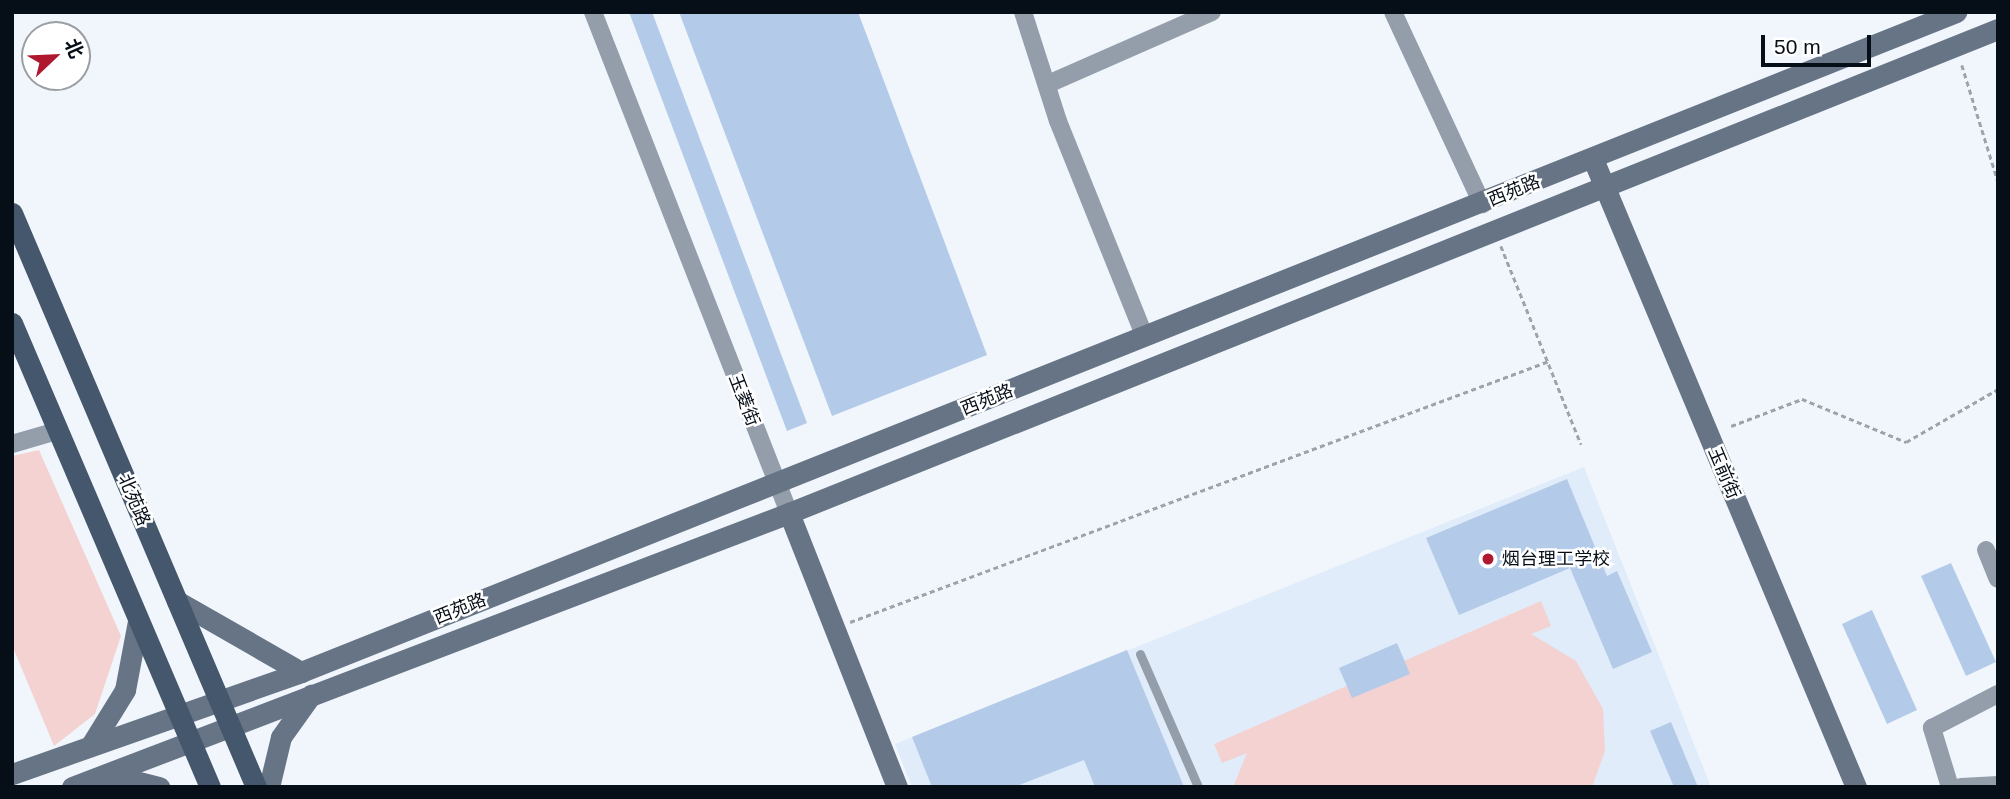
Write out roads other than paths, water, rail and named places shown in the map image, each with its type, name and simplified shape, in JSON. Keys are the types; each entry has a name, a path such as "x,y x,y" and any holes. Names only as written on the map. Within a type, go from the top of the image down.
{"main road":[{"name":"西苑路","path":"12,774 301,671 1482,204 1956,12"},
{"name":"西苑路","path":"72,787 231,731 312,693 789,513 1605,190 1998,29"},
{"name":"玉前街","path":"1593,159 1856,787"},
{"name":"北苑路","path":"12,213 256,787"},
{"path":"12,323 18,354 57,431 210,787"},
{"name":"玉菱街","path":"789,513 897,787"},
{"path":"177,601 301,671"},
{"path":"91,745 125,690 138,621"},
{"path":"269,787 281,737 312,693"},
{"path":"107,774 159,787"}],"street":[{"name":"玉菱街","path":"593,12 789,513"},
{"path":"1023,12 1145,337"},
{"path":"1048,84 1212,12"},
{"path":"1393,12 1482,204"},
{"path":"12,444 57,431"},
{"path":"1986,550 1998,579"},
{"path":"1950,787 1932,728 1998,694"},
{"path":"1961,787 1998,785"}],"lane":[{"path":"1140,654 1198,787"}],"place":[{"name":"烟台理工学校","path":"1488,559"}]}
